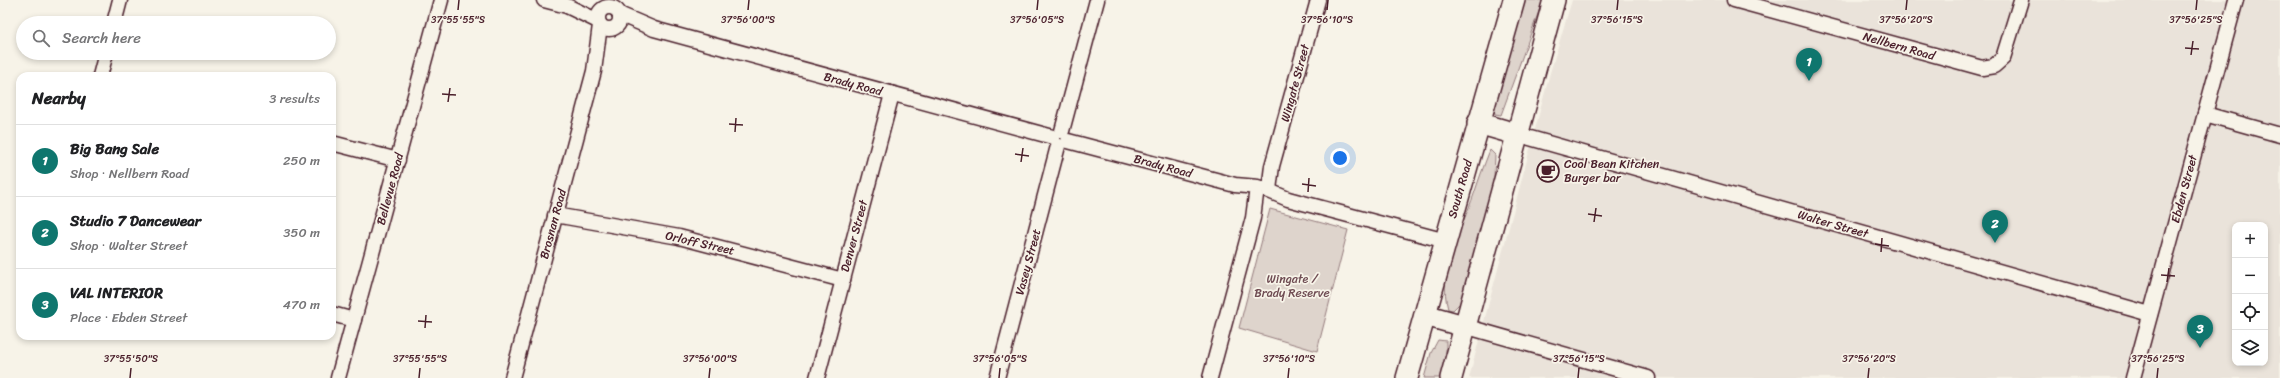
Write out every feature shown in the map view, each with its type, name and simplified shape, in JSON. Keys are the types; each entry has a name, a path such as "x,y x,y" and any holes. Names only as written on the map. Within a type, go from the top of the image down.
{"highway":[{"name":"South Road","path":"1407,378 1514,0"},
{"path":"1451,378 1516,134 1554,0"},
{"path":"1478,123 1516,134"},
{"path":"1425,316 1464,326"}],"street":[{"path":"116,16 120,0"},
{"name":"Bellevue Road","path":"338,378 441,0"},
{"name":"Brady Road","path":"544,0 609,14 654,30 1446,241"},
{"name":"Vasey Street","path":"997,378 1098,0"},
{"name":"Wingate Street","path":"1210,378 1253,218 1272,166 1318,0"},
{"name":"Nellbern Road","path":"1734,0 1982,68 1994,66 2003,58 2021,0"},
{"name":"Ebden Street","path":"2133,378 2236,0"},
{"name":"Brosnan Road","path":"512,378 609,14"},
{"path":"101,72 104,60"},
{"name":"Denver Street","path":"817,378 892,94"},
{"path":"2205,114 2280,135"},
{"name":"Walter Street","path":"1516,134 2150,314"},
{"path":"336,144 398,160"},
{"name":"Orloff Street","path":"555,215 679,237 843,280"},
{"path":"336,315 354,320"},
{"path":"1464,326 1648,378"}],"shaded area":[{"path":"1572,0 2280,0 2280,378 1469,378 1550,73"}],"green space":[{"path":"1523,0 1543,0 1501,115 1495,114 1493,104"},
{"path":"1490,150 1495,155 1494,178 1462,301 1453,310 1448,309 1445,294 1448,265 1452,250"},
{"name":"Wingate / Brady Reserve","path":"1270,209 1348,230 1317,351 1239,328"},
{"path":"1438,340 1446,341 1446,356 1440,378 1424,378 1431,353"}],"place":[{"name":"Big Bang Sale","path":"1809,81"},
{"name":"Cool Bean Kitchen Burger bar","path":"1548,171"},
{"name":"Studio 7 Dancewear","path":"1995,243"},
{"name":"VAL INTERIOR","path":"2200,348"}]}
